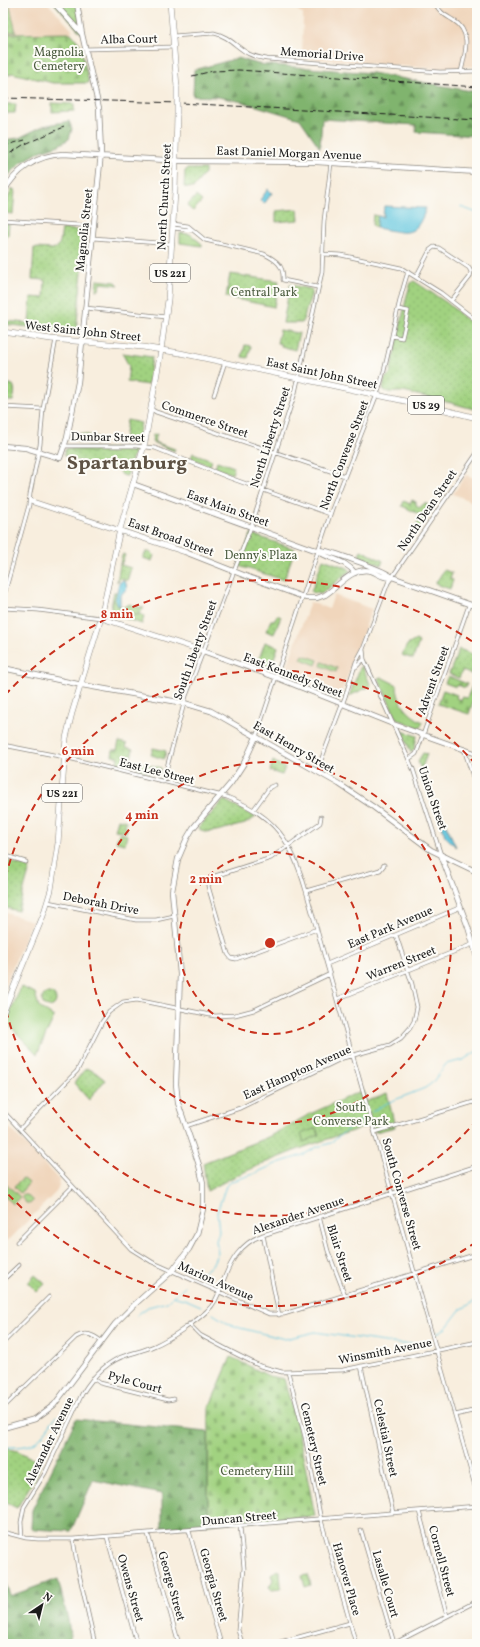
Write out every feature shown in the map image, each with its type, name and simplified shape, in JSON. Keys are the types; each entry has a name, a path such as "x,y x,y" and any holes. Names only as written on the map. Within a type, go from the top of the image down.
{"main road":[{"name":"North Church Street","path":"133,484 144,447 161,350 166,318 172,244 177,161 177,87 170,3"},
{"name":"West Saint John Street","path":"3,332 161,350"},
{"name":"East Saint John Street","path":"161,350 225,362 477,418"},
{"name":"US 221","path":"3,1013 48,902 54,877 58,847 64,757 70,722 101,618 120,529 133,484"}],"street":[{"path":"54,3 82,34"},
{"name":"Magnolia Street","path":"38,451 60,458 74,404 83,342 101,156 100,114 85,49 77,3"},
{"path":"435,3 439,10 460,24 465,32 466,40 461,72"},
{"name":"Memorial Drive","path":"173,36 214,33 220,34 230,39 250,54 267,59 440,72 477,71"},
{"name":"Alba Court","path":"85,49 174,47"},
{"name":"East Daniel Morgan Avenue","path":"3,193 15,176 36,160 43,157 63,154 177,161 291,161 477,172"},
{"name":"North Liberty Street","path":"250,527 295,393 317,287 322,272 330,163"},
{"path":"3,220 94,226"},
{"path":"173,226 188,226 205,240 264,254 272,258 282,268 284,280 317,287"},
{"path":"173,226 192,230"},
{"path":"93,238 172,244"},
{"path":"416,277 430,250 434,247 439,248 469,268 470,276 451,301"},
{"path":"323,254 341,255 397,267 416,277 477,321"},
{"name":"North Converse Street","path":"317,551 384,374 398,309 408,272"},
{"path":"86,308 166,318"},
{"path":"392,336 402,338 408,311 398,309"},
{"path":"3,599 30,500 43,409 56,339"},
{"path":"214,395 225,362"},
{"path":"3,407 43,409"},
{"name":"Commerce Street","path":"151,409 345,476"},
{"path":"3,446 26,448 38,451"},
{"name":"Dunbar Street","path":"64,446 155,448 230,478 330,514"},
{"name":"North Dean Street","path":"317,771 354,672 356,662 363,649 388,583 477,453"},
{"name":"East Main Street","path":"133,484 317,551 345,563 350,566 355,573"},
{"name":"East Broad Street","path":"30,500 120,529 309,598 320,597 355,573"},
{"name":"South Liberty Street","path":"163,782 184,703 250,527"},
{"path":"3,1428 31,1421 54,1405 102,1341 123,1316 172,1271 185,1256 197,1234 203,1209 204,1192 201,1174 178,1103 176,1084 180,966 172,891 175,869 182,848 193,828 222,796 244,763 256,737 317,551"},
{"name":"East Main Street","path":"317,551 325,551 390,574 392,577 477,607"},
{"path":"355,573 366,570 387,578 392,577"},
{"name":"Advent Street","path":"409,759 416,754 469,604"},
{"path":"3,608 38,610 101,618"},
{"name":"East Kennedy Street","path":"101,618 203,651 275,677 393,724 477,754"},
{"name":"Union Street","path":"363,649 364,659 409,759 477,957"},
{"path":"354,672 358,664 364,659"},
{"name":"East Henry Street","path":"3,668 82,685 184,703 217,714 358,796 414,838 442,855 477,872"},
{"name":"East Lee Street","path":"3,745 64,757 222,796"},
{"path":"464,749 477,789"},
{"path":"254,809 270,787 275,785"},
{"name":"South Converse Street","path":"222,796 254,809 273,825 290,846 297,860 477,1493"},
{"path":"317,929 236,959 231,958 228,954 208,886 211,879 215,876 268,860 290,846 320,823 321,817"},
{"path":"3,855 26,862"},
{"path":"306,891 380,870 384,865"},
{"name":"Deborah Drive","path":"48,902 136,920 156,920 174,916"},
{"name":"East Park Avenue","path":"327,964 461,907"},
{"name":"East Hampton Avenue","path":"186,1126 240,1108 343,1058 390,1045 401,1038 414,1021 417,1006 408,970 396,935"},
{"name":"Warren Street","path":"337,999 473,944"},
{"path":"20,1129 76,1071 102,1022 115,1006 123,1002 137,1000 215,1016 225,1016 245,1013 330,974"},
{"path":"375,1132 477,1101"},
{"name":"Marion Avenue","path":"3,1112 131,1249 152,1262 265,1313 279,1315 477,1254"},
{"name":"Alexander Avenue","path":"22,1537 21,1522 24,1508 45,1473 82,1394 93,1378 103,1368 114,1361 154,1346 208,1311 214,1303 229,1266 237,1253 250,1241 263,1235 319,1216 477,1166"},
{"path":"17,1242 72,1187"},
{"name":"Blair Street","path":"319,1216 328,1251 345,1295"},
{"path":"263,1235 279,1315"},
{"path":"3,1280 20,1265"},
{"path":"3,1343 49,1297"},
{"name":"Winsmith Avenue","path":"189,1324 200,1335 260,1366 276,1372 343,1370 477,1342"},
{"path":"3,1408 76,1337 79,1335 88,1334 94,1335 102,1341"},
{"name":"Celestial Street","path":"361,1366 393,1513"},
{"name":"Cemetery Street","path":"288,1372 305,1437 321,1520"},
{"name":"Pyle Court","path":"93,1378 100,1383 168,1400 174,1399"},
{"path":"455,1415 477,1410"},
{"path":"472,1476 477,1475"},
{"name":"Duncan Street","path":"3,1532 22,1537 50,1540 73,1540 477,1506"},
{"name":"Cornell Street","path":"419,1511 447,1616"},
{"name":"Hanover Place","path":"321,1520 356,1644"},
{"path":"240,1526 244,1568 238,1630 241,1640 245,1644"},
{"name":"Lasalle Court","path":"361,1530 393,1644"},
{"name":"Georgia Street","path":"189,1531 221,1644"},
{"name":"George Street","path":"148,1534 179,1644"},
{"name":"Owens Street","path":"107,1537 138,1644"},
{"path":"73,1540 77,1565 95,1644"},
{"path":"393,1644 477,1601"},
{"path":"273,1644 350,1623"}],"shaded area":[{"path":"3,3 48,3 72,30 71,33 3,34"},
{"path":"288,3 477,3 477,66 440,69 302,58 303,14"},
{"path":"466,475 477,479 477,504 453,494"},
{"path":"334,595 372,609 340,696 284,675 310,602 329,609"},
{"path":"3,912 32,921 3,990"},
{"path":"10,1128 59,1180 59,1185 57,1191 10,1239 3,1242 3,1135"}],"green space":[{"path":"3,3 9,3 16,32 3,32"},
{"path":"54,3 77,3 82,34"},
{"name":"Magnolia Cemetery","path":"71,33 80,44 89,83 53,83 12,73 3,77 3,34"},
{"path":"238,58 258,64 372,73 477,92 477,136 416,132 416,125 322,119 320,148 300,119 243,102 218,97 193,96 194,70"},
{"path":"52,103 74,104 74,111 52,112"},
{"path":"3,104 16,104 15,113 3,113"},
{"path":"69,121 72,129 69,139 59,145 41,151 22,162 3,181 3,140 19,138 43,126"},
{"path":"187,169 205,169 205,173 193,188 184,187 185,171"},
{"path":"12,189 15,190 13,214 5,213 5,205"},
{"path":"196,196 202,201 193,211 187,206"},
{"path":"298,209 299,220 276,222 276,211"},
{"path":"373,215 378,216 376,228 372,225"},
{"path":"9,224 8,235 5,237 4,265 3,225"},
{"path":"62,229 86,231 76,332 3,324 3,321 29,323 31,297 44,298 45,280 32,279 34,248 57,248 60,242"},
{"path":"180,233 190,234 202,244 202,246 180,243"},
{"name":"Central Park","path":"230,274 279,281 274,307 226,297"},
{"path":"97,280 116,282 119,285 100,283 99,290 96,290"},
{"path":"414,281 447,303 477,328 477,362 475,365 475,371 477,373 477,410 403,392 388,392 383,389 385,378 390,374 407,295 411,283"},
{"path":"290,285 311,289 312,292 302,323 283,323"},
{"path":"280,330 299,333 295,350 281,346 281,344 277,343"},
{"path":"245,345 251,346 248,358 242,357"},
{"path":"122,353 152,357 148,385 127,382 129,366"},
{"path":"7,383 13,385 14,387 13,401 3,401"},
{"path":"127,420 141,423 137,441 124,441"},
{"path":"79,433 97,437 98,442 77,442 80,439"},
{"path":"157,434 154,442 175,449 174,451 152,442 153,435"},
{"path":"67,448 135,449 127,476 124,476 118,470 103,465 103,468 67,458 64,454"},
{"path":"71,448 96,448 92,453 81,450 74,452"},
{"path":"193,453 212,460 210,466 191,458"},
{"path":"217,461 234,467 232,474 215,468"},
{"path":"412,500 416,502 416,505 419,508 425,503 432,508 418,529 414,530 421,515 402,506 404,501 410,504"},
{"name":"Denny's Plaza","path":"251,534 295,549 284,580 239,566"},
{"path":"361,550 383,561 381,565 359,556"},
{"path":"146,552 151,552 154,555 152,561 143,558"},
{"path":"123,554 125,555 121,565 131,568 127,581 121,578 117,582 121,559"},
{"path":"323,559 348,568 350,571 321,594 311,592"},
{"path":"444,570 452,573 450,579 453,580 450,589 435,584"},
{"path":"114,592 117,592 118,606 120,605 122,612 131,616 141,614 144,616 142,624 111,614 110,612"},
{"path":"130,604 144,608 141,612 134,614 127,613 121,608"},
{"path":"277,615 281,617 274,634 266,631 271,620 275,620"},
{"path":"416,640 419,642 413,659 402,655 407,645"},
{"path":"265,642 278,647 271,667 258,662"},
{"path":"459,649 477,656 477,676 462,671 459,678 449,674"},
{"path":"303,655 318,660 316,665 301,659"},
{"path":"322,662 337,668 336,672 321,666"},
{"path":"361,666 371,686 349,696"},
{"path":"448,676 467,684 465,688 458,685 456,687 445,683"},
{"path":"381,677 397,685 399,697 404,707 413,716 423,722 420,728 397,719 378,678"},
{"path":"472,686 477,689 469,714 438,704 443,690 457,695 456,698 461,700 462,697 467,698"},
{"path":"402,731 417,736 414,750 411,753"},
{"path":"119,742 127,744 126,747 133,749 131,758 124,757 122,766 117,764 118,757 112,756 113,750 117,750"},
{"path":"153,748 166,751 164,759 151,755"},
{"path":"423,753 427,754 421,770 418,761"},
{"path":"273,761 285,768 282,775 270,771"},
{"path":"139,762 161,768 159,775 137,769"},
{"path":"224,800 256,817 245,824 216,831 204,832 198,828"},
{"path":"118,819 126,821 126,832 115,830"},
{"path":"119,833 127,835 125,844 116,842"},
{"path":"3,860 30,868 18,911 3,907"},
{"path":"21,987 35,993 39,1007 54,1017 37,1054 6,1022"},
{"path":"49,993 54,995 56,1000 54,1005 49,1007 44,1005 42,1000 44,995"},
{"path":"86,1068 95,1072 105,1080 89,1100 74,1083"},
{"name":"South Converse Park","path":"363,1090 366,1102 387,1093 395,1127 375,1132 372,1125 329,1138 267,1162 207,1191 203,1163 268,1137 310,1114"},
{"path":"316,1128 319,1135 304,1142 301,1134"},
{"path":"24,1179 29,1183 20,1193 14,1187"},
{"path":"7,1185 20,1197 13,1204 3,1194 3,1189"},
{"path":"23,1195 27,1195 33,1201 30,1204 26,1203 21,1197"},
{"path":"35,1275 45,1284 37,1292 28,1283"},
{"name":"Cemetery Hill","path":"231,1357 269,1376 284,1379 297,1425 315,1516 208,1524 209,1408"},
{"path":"76,1419 208,1432 208,1524 162,1528 162,1494 93,1480 71,1531 31,1529 32,1510"},
{"path":"3,1448 18,1451 41,1463 36,1476 17,1508 3,1501"},
{"path":"277,1570 280,1571 281,1587 280,1589 272,1590 269,1587 273,1580 271,1575"},
{"path":"3,1575 10,1596 58,1579 68,1620 71,1644 3,1644"},
{"path":"308,1575 311,1585 305,1587 302,1576"}],"water":[{"path":"268,189 272,193 264,204 260,200"},
{"path":"384,206 426,208 418,226 408,232 402,232 376,228 378,216 383,217"},
{"path":"123,580 126,583 127,588 120,596 120,605 118,606 115,600 119,583"},
{"path":"443,818 456,847 445,836 441,822"}],"waterway":[{"path":"461,207 477,213"},
{"path":"372,1112 387,1103 425,1088 432,1083 446,1064 463,1060 477,1051"},
{"path":"200,1275 212,1265 218,1252 216,1241 219,1231 217,1212 226,1186 232,1181 303,1155 317,1147 331,1143 349,1128 365,1118"},
{"path":"137,1315 148,1307 167,1302 185,1286"},
{"path":"173,1296 201,1306"},
{"path":"437,1333 446,1328 460,1310 477,1300"},
{"path":"213,1314 227,1323 240,1328 285,1339 315,1332 399,1344 423,1343"},
{"path":"3,1447 30,1445 40,1438 56,1416"}],"railway":[{"path":"192,76 213,71 239,70 477,87"},
{"path":"3,98 181,103 477,120"},
{"path":"3,158 23,145 64,127"},
{"path":"3,146 25,140"}],"district":[{"name":"Spartanburg","path":"127,462"}]}
